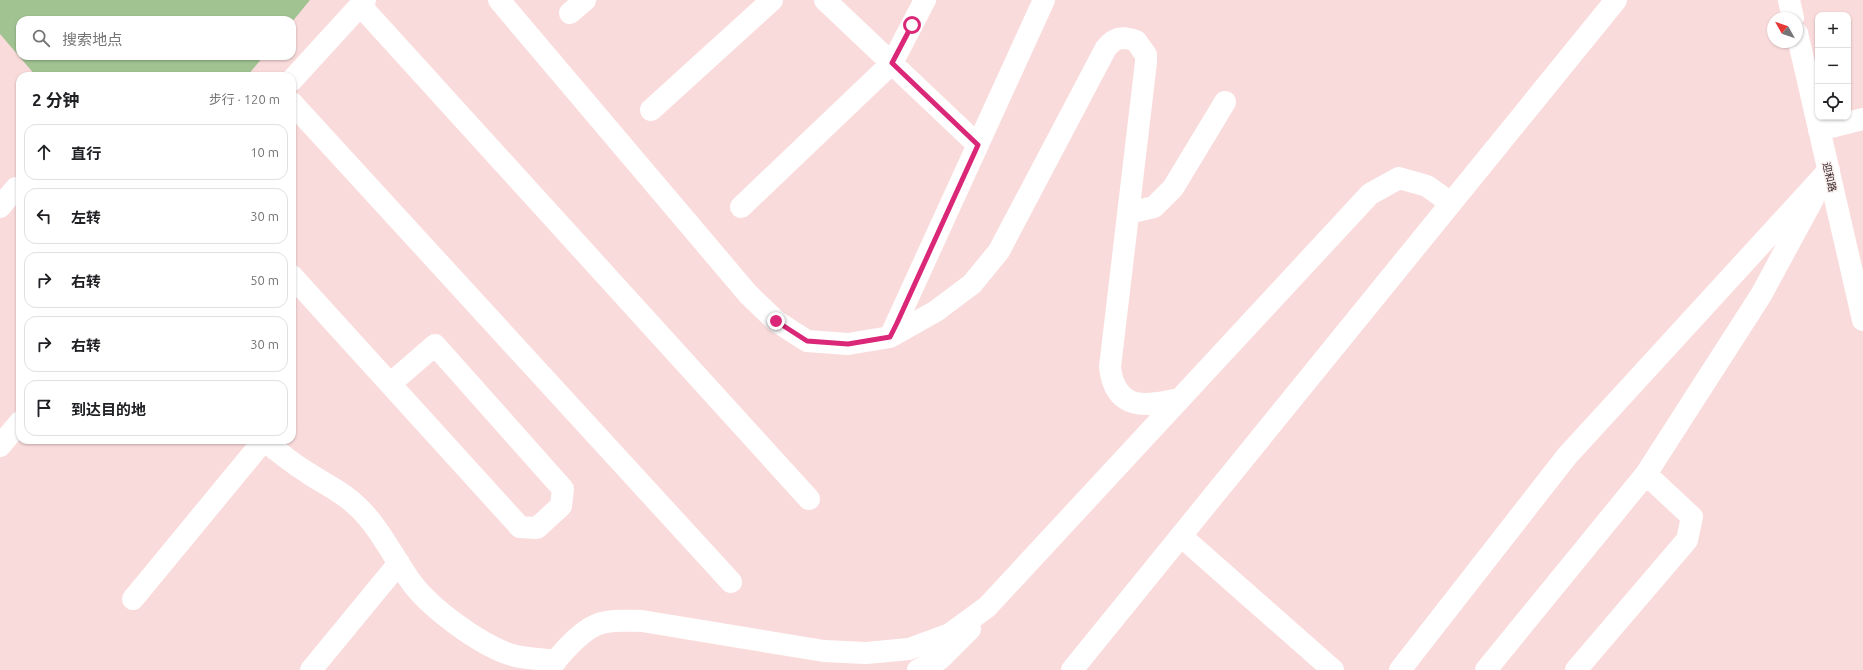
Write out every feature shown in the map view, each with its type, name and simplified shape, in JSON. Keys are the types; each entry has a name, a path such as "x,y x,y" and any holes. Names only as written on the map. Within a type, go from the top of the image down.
{"main road":[{"path":"499,0 748,294 776,321 807,341 848,344 890,337 936,311 972,284 999,251 1100,56 1112,41 1120,37 1136,41 1144,51 1146,62 1110,367 1111,378 1116,389 1124,398 1135,404 1146,406 1179,399"},
{"path":"651,110 772,0"},
{"path":"826,0 978,145"},
{"path":"741,207 892,63 925,0"},
{"path":"890,337 1044,0"},
{"path":"1072,670 1616,0"},
{"path":"1789,0 1792,12"},
{"path":"296,76 362,2 809,499"},
{"name":"迎和路","path":"1800,48 1863,320"},
{"path":"1128,213 1154,207 1173,188 1225,102"},
{"path":"296,107 731,582"},
{"path":"1819,130 1863,119"},
{"path":"1486,670 1646,474 1761,295 1829,170"},
{"path":"1400,670 1567,456 1829,170"},
{"path":"918,670 940,659 966,634 987,607 1370,194 1399,178 1427,186 1451,203"},
{"path":"0,207 12,185"},
{"path":"296,280 390,384 520,527 537,528 561,506 563,489 435,345 390,384"},
{"path":"0,446 16,427"},
{"path":"132,599 261,444"},
{"path":"269,444 308,473 344,494 360,509 375,527 410,580 430,602 484,643 516,656 552,665 573,642 596,626 619,621 642,621 824,651 866,653 909,649 950,634 987,607"},
{"path":"1576,670 1687,540 1692,517 1646,474"},
{"path":"1181,536 1333,670"},
{"path":"311,670 399,563"}],"green space":[{"path":"0,0 310,0 296,17 16,16 16,53 0,34"},
{"path":"22,60 261,60 250,72 33,72"}],"route":[{"path":"776,321 807,341 848,344 890,337 897,323 978,145 892,63 912,25"}]}
